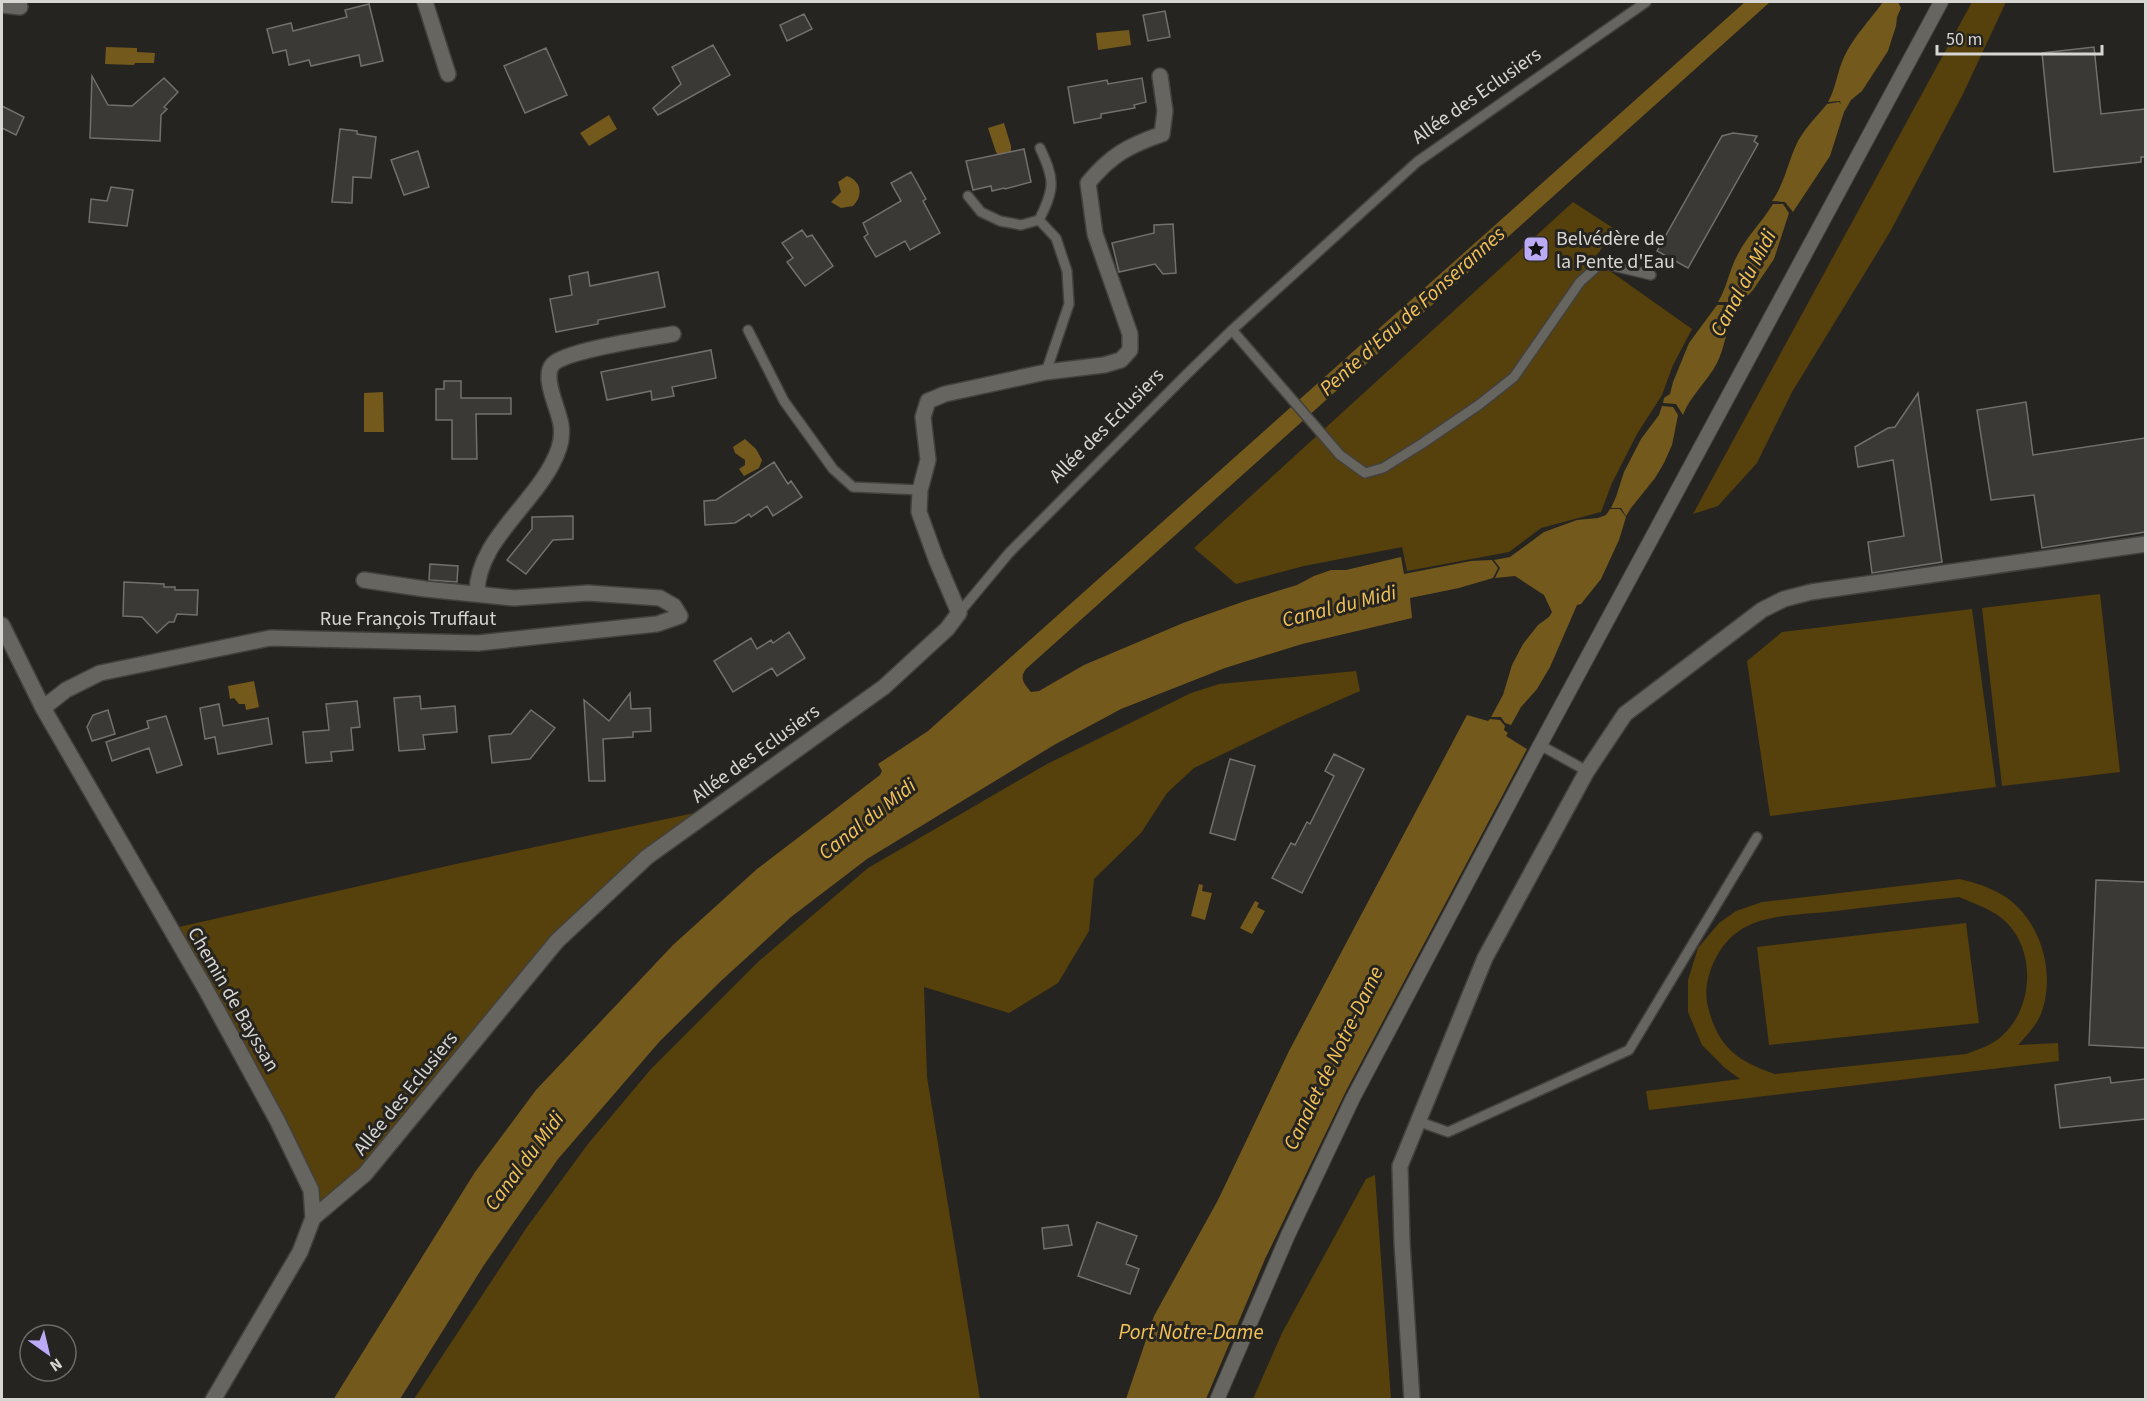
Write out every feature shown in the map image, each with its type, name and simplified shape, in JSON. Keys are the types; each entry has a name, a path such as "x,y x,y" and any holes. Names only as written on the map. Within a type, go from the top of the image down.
{"street":[{"path":"425,2 448,74"},
{"path":"1217,1400 1288,1235 1353,1098 1540,745 1941,2"},
{"path":"2,5 20,7"},
{"path":"959,613 919,513 920,490 928,460 923,417 928,401 945,394 1046,372 1104,365 1121,360 1130,350 1130,334 1095,234 1088,183 1105,163 1135,144 1162,135 1165,111 1160,76"},
{"name":"Rue François Truffaut","path":"477,594 477,580 488,553 542,480 559,448 562,428 548,376 553,365 568,355 673,333"},
{"path":"1412,1400 1400,1166 1485,958 1587,771 1625,714 1762,610 1784,600 1811,592 2145,544"},
{"name":"Rue François Truffaut","path":"43,708 66,690 100,673 270,638 478,643 657,624 680,615 674,606 660,598 588,593 514,598 425,590 364,580"},
{"name":"Allée des Eclusiers","path":"313,1218 365,1174 557,941 647,856 884,687 947,629 959,613"},
{"name":"Chemin de Bayssan","path":"2,626 43,708 205,988 277,1119 311,1190 313,1218 300,1252 213,1400"}],"lane":[{"name":"Allée des Eclusiers","path":"959,613 1009,553 1232,330 1418,162 1646,2"},
{"path":"968,196 981,212 1000,221 1021,225 1039,220 1049,200 1052,174 1040,148"},
{"path":"1039,220 1056,238 1067,271 1069,304 1046,372"},
{"path":"1232,330 1340,455 1365,473 1383,468 1480,404 1514,377 1580,282 1600,263 1651,275"},
{"path":"748,330 784,401 834,469 853,487 920,490"},
{"path":"1540,745 1587,771"},
{"path":"1417,1121 1449,1132 1629,1050 1757,837"}],"shaded area":[{"path":"1972,2 2006,2 1963,94 1890,232 1792,392 1757,463 1718,506 1693,514"},
{"path":"1573,202 1613,228 1593,259 1692,329 1673,365 1662,395 1637,434 1612,483 1601,512 1541,528 1509,552 1407,571 1402,547 1304,566 1236,584 1194,548"},
{"path":"2100,594 2120,772 2002,786 1982,608"},
{"path":"1972,609 1996,787 1770,816 1747,661 1782,632"},
{"path":"1356,671 1360,691 1194,768 1167,793 1141,833 1094,879 1089,931 1058,983 1009,1013 924,987 927,1077 980,1399 414,1399 527,1227 588,1144 651,1069 759,961 868,868 1047,764 1191,693 1219,684"},
{"path":"699,812 557,941 365,1174 313,1218 311,1190 170,929"},
{"path":"1960,879 1995,891 2010,900 2022,912 2040,942 2045,959 2047,977 2042,1011 2035,1025 2018,1045 2058,1043 2059,1061 1649,1110 1646,1091 1740,1079 1725,1068 1702,1045 1688,1012 1688,980 1698,948 1719,923 1736,911 1762,902","holes":["1959,897 2002,918 2016,935 2023,949 2027,980 2020,1010 2003,1035 1990,1044 1966,1054 1775,1074 1740,1058 1731,1051 1717,1033 1706,997 1709,976 1724,945 1731,937 1749,925 1786,916"]},
{"path":"1966,923 1979,1023 1769,1045 1757,947"},
{"path":"1375,1175 1391,1399 1253,1399 1282,1333 1366,1179"}],"water":[{"path":"1745,2 1770,2 1026,669 1023,681 1031,692 1039,691 1084,665 1183,623 1297,585 1331,570 1346,570 1401,557 1404,574 1471,561 1492,560 1498,568 1493,578 1410,598 1412,618 1302,644 1225,668 1121,709 1054,745 867,859 791,917 660,1041 558,1159 484,1265 400,1399 333,1400 475,1172 536,1090 673,945 757,869 880,775 882,771 878,764 928,731"},
{"path":"1883,2 1898,2 1901,8 1888,51 1862,91 1851,100 1844,112 1830,156 1793,212 1785,202 1772,201 1804,131 1827,104 1839,102 1841,104 1840,101 1828,102 1842,63 1852,42"},
{"path":"1129,30 1131,45 1098,50 1096,33"},
{"path":"106,47 137,48 137,52 155,53 154,63 105,64"},
{"path":"609,115 617,129 589,146 580,133"},
{"path":"1004,123 1011,146 1011,161 1003,163 996,152 988,128"},
{"path":"847,176 855,181 860,193 853,206 841,208 831,202 841,192 838,182"},
{"name":"Canal du Midi","path":"1773,204 1783,204 1789,213 1774,259 1753,290 1740,304 1742,308 1736,311 1730,302 1718,302 1742,247"},
{"path":"1717,305 1729,305 1734,314 1717,363 1683,415 1676,404 1663,403 1664,398 1670,394 1689,343"},
{"path":"383,392 384,432 364,432 364,393"},
{"path":"1662,406 1673,407 1678,415 1672,445 1655,478 1626,516 1621,508 1611,508 1624,472 1641,439 1659,415"},
{"path":"745,439 756,449 762,460 759,468 744,476 739,469 745,465 745,460 735,453 733,447"},
{"path":"1610,509 1620,509 1626,517 1619,540 1601,579 1581,604 1577,605 1550,667 1511,725 1505,723 1501,717 1491,717 1503,695 1512,665 1523,644 1552,612 1544,595 1515,576 1495,578 1500,568 1494,560 1510,557 1544,532 1577,520 1598,518 1606,515"},
{"path":"254,681 259,707 246,710 245,704 239,704 234,698 230,699 228,686"},
{"name":"Port Notre-Dame","path":"1467,715 1488,721 1490,719 1500,720 1505,726 1504,730 1508,733 1506,736 1527,749 1346,1091 1265,1259 1206,1399 1126,1399 1154,1316 1218,1200 1289,1051"},
{"path":"1199,884 1203,885 1202,891 1212,893 1205,920 1191,916"},
{"path":"1255,901 1259,903 1257,907 1265,911 1252,934 1240,928"}],"building":[{"path":"369,4 383,61 361,66 359,55 311,66 309,60 289,65 286,50 273,53 267,29 291,23 293,31 347,17 345,10"},
{"path":"1165,11 1170,37 1148,41 1143,15"},
{"path":"804,14 812,29 787,41 780,25"},
{"path":"713,45 730,75 658,115 653,108 681,84 672,67"},
{"path":"2094,47 2101,114 2145,109 2145,157 2141,157 2141,162 2054,172 2042,53"},
{"path":"546,48 567,95 525,113 504,66"},
{"path":"92,76 108,105 132,106 164,78 178,92 164,107 167,109 161,115 160,141 90,138"},
{"path":"1142,78 1146,102 1134,105 1135,108 1101,114 1101,118 1074,123 1068,87 1107,80 1108,84"},
{"path":"2,106 24,117 16,135 2,128"},
{"path":"340,129 376,137 371,178 353,177 352,203 332,202"},
{"path":"1733,133 1757,136 1754,141 1758,144 1688,268 1657,251 1722,136"},
{"path":"1024,149 1031,182 992,191 991,186 973,190 966,161"},
{"path":"418,151 429,187 404,195 391,160"},
{"path":"911,172 926,199 923,201 940,233 910,250 905,241 876,257 864,237 868,234 863,223 901,201 891,183"},
{"path":"111,187 133,190 127,226 89,222 91,199 107,201"},
{"path":"1173,224 1176,273 1163,274 1155,264 1119,272 1112,243 1154,233 1154,225"},
{"path":"802,230 807,237 812,235 833,266 805,286 787,262 793,258 782,243"},
{"path":"588,272 590,286 658,272 665,307 598,320 598,324 556,332 550,299 572,295 569,276"},
{"path":"711,350 716,378 672,387 674,396 652,400 651,391 607,400 601,372"},
{"path":"444,381 461,381 461,398 511,398 511,414 476,414 477,459 452,459 452,420 436,420 436,389 444,389"},
{"path":"1918,393 1942,562 1872,573 1868,542 1904,536 1893,460 1858,467 1855,447 1888,428 1895,427"},
{"path":"2026,402 2033,455 2145,438 2145,532 2042,548 2034,495 1991,500 1977,410"},
{"path":"774,462 788,484 791,481 802,497 773,516 767,506 751,517 749,514 735,523 705,525 704,501 716,500"},
{"path":"573,516 573,539 553,540 526,574 507,560 532,529 532,517"},
{"path":"430,564 458,566 457,582 429,580"},
{"path":"124,582 164,584 164,587 175,587 175,590 198,590 197,615 177,614 174,622 169,622 157,633 142,617 123,616"},
{"path":"789,632 805,658 777,676 772,668 733,692 714,661 751,638 757,649 771,640 773,643"},
{"path":"630,693 631,709 650,708 651,731 633,732 633,737 603,739 605,781 589,781 584,700 609,721"},
{"path":"420,696 421,709 455,706 457,732 423,735 425,749 399,751 394,698"},
{"path":"357,701 360,727 351,728 353,750 331,752 332,761 306,763 303,732 329,730 326,704"},
{"path":"219,704 223,726 268,718 272,744 218,754 215,737 205,739 200,708"},
{"path":"108,710 115,734 92,741 87,727 93,715"},
{"path":"531,710 555,728 530,759 492,763 489,736 511,734"},
{"path":"166,716 182,765 157,773 149,748 112,761 106,742 149,728 147,721"},
{"path":"1334,754 1364,769 1302,893 1272,878 1291,843 1295,845 1307,822 1310,824 1334,776 1325,771"},
{"path":"1230,759 1255,766 1235,840 1210,833"},
{"path":"2096,880 2145,882 2145,1048 2089,1045"},
{"path":"2110,1077 2111,1083 2145,1079 2145,1119 2060,1128 2055,1085"},
{"path":"1097,1222 1137,1236 1126,1264 1139,1269 1130,1294 1078,1276"},
{"path":"1068,1225 1072,1245 1044,1249 1042,1228"}],"place":[{"name":"Belvédère de la Pente d'Eau","path":"1536,249"}],"water label":[{"name":"Pente d'Eau de Fonserannes","path":"1412,311"},
{"name":"Canalet de Notre-Dame","path":"1333,1058"}]}
